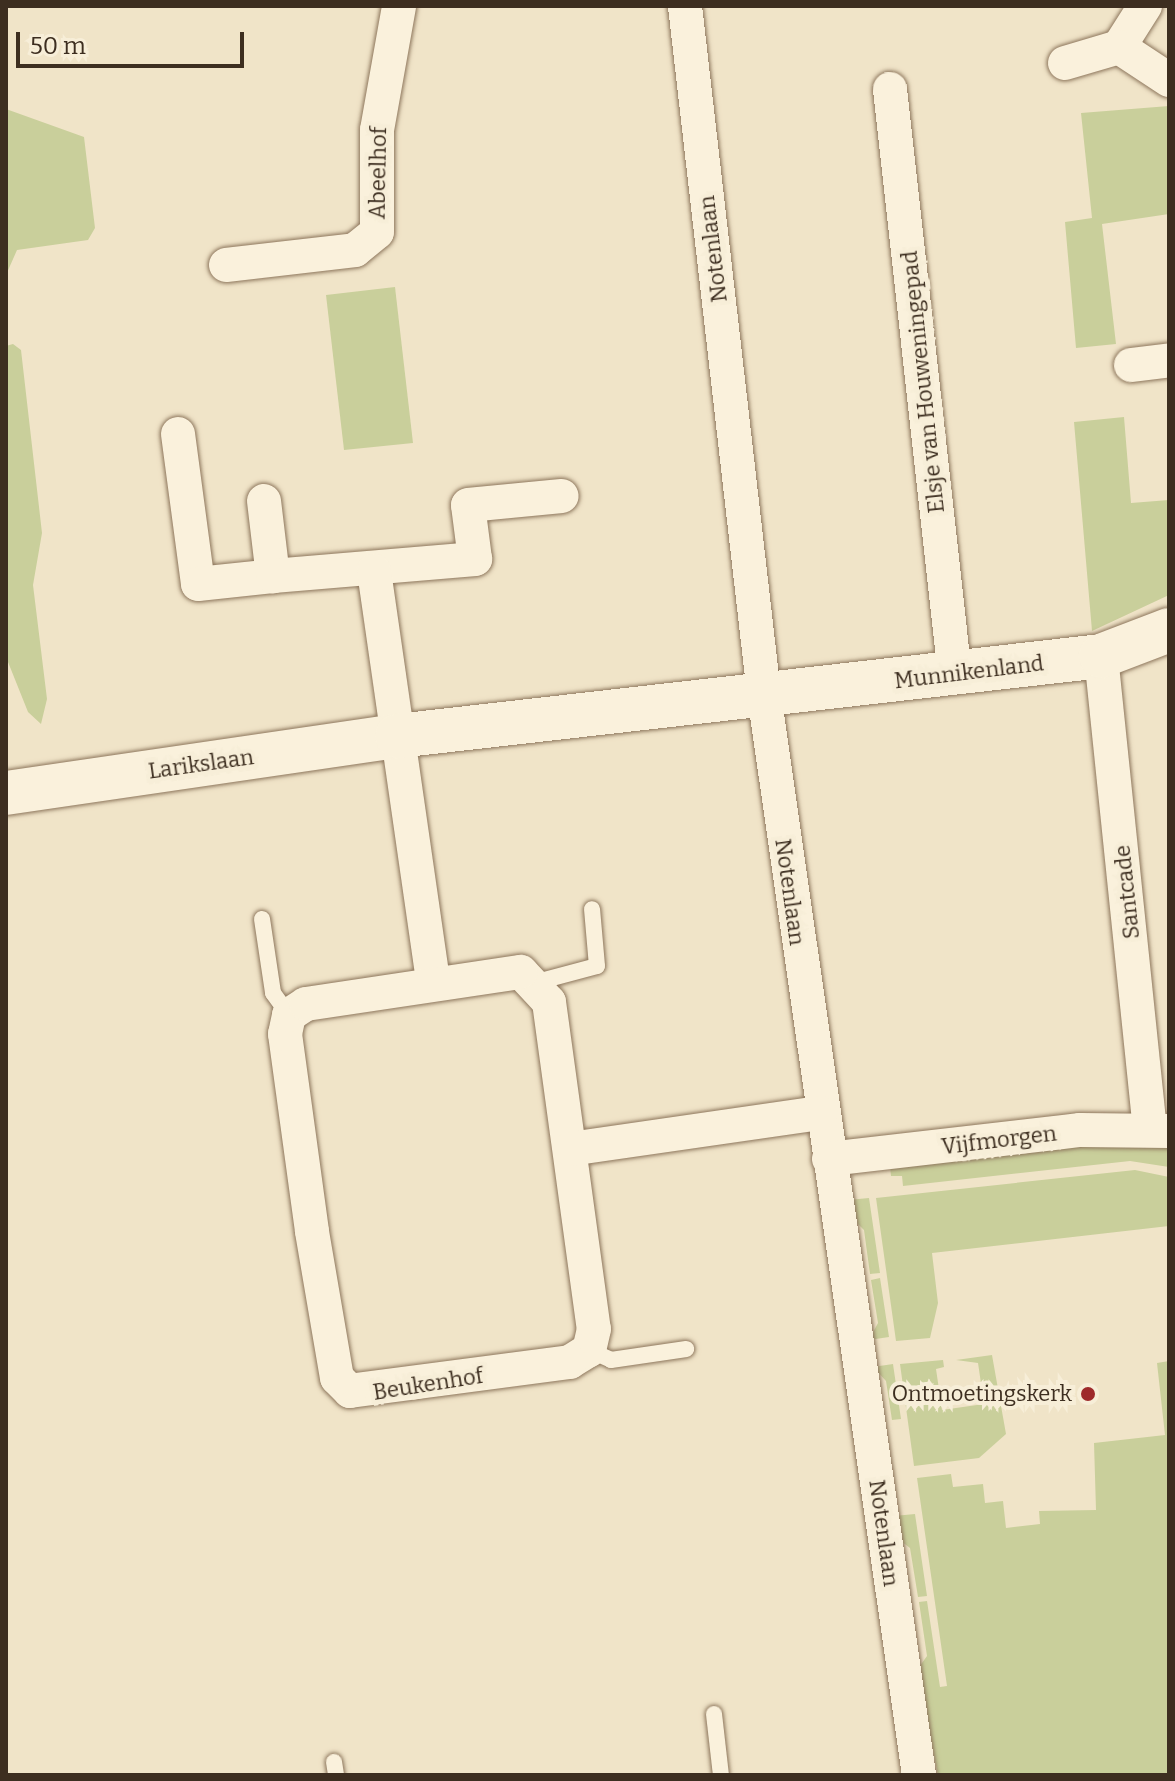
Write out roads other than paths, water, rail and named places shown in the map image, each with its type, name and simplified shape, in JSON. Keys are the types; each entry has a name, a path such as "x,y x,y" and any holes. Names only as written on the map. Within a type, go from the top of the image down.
{"street":[{"name":"Abeelhof","path":"226,265 355,250 377,232 377,130 399,6"},
{"name":"Notenlaan","path":"685,6 764,694 820,1113 919,1775"},
{"path":"1065,63 1119,47 1145,6"},
{"path":"1119,47 1169,80"},
{"name":"Elsje van Houweningepad","path":"890,89 955,676"},
{"path":"1131,365 1169,360"},
{"path":"178,434 198,584 273,576 374,571 475,559 468,505 562,496"},
{"path":"264,501 273,576"},
{"path":"374,571 433,982"},
{"name":"Munnikenland","path":"764,694 955,676 1101,656 1169,630"},
{"name":"Santcade","path":"1101,656 1160,1130"},
{"name":"Larikslaan","path":"6,793 397,736 764,694"},
{"path":"289,1015 306,1004 433,982 521,972 537,982 549,1002 570,1149 594,1329 589,1350"},
{"name":"Beukenhof","path":"289,1015 285,1034 337,1378 363,1394 570,1362 589,1350"},
{"path":"570,1149 820,1113"},
{"name":"Vijfmorgen","path":"829,1159 1160,1130"}],"lane":[{"path":"537,982 597,966 592,909"},
{"name":"Beukenhof","path":"262,919 273,993 289,1015"},
{"path":"589,1350 611,1360 686,1349"},
{"path":"714,1714 721,1775"}],"place":[{"name":"Ontmoetingskerk","path":"1088,1394"}]}
